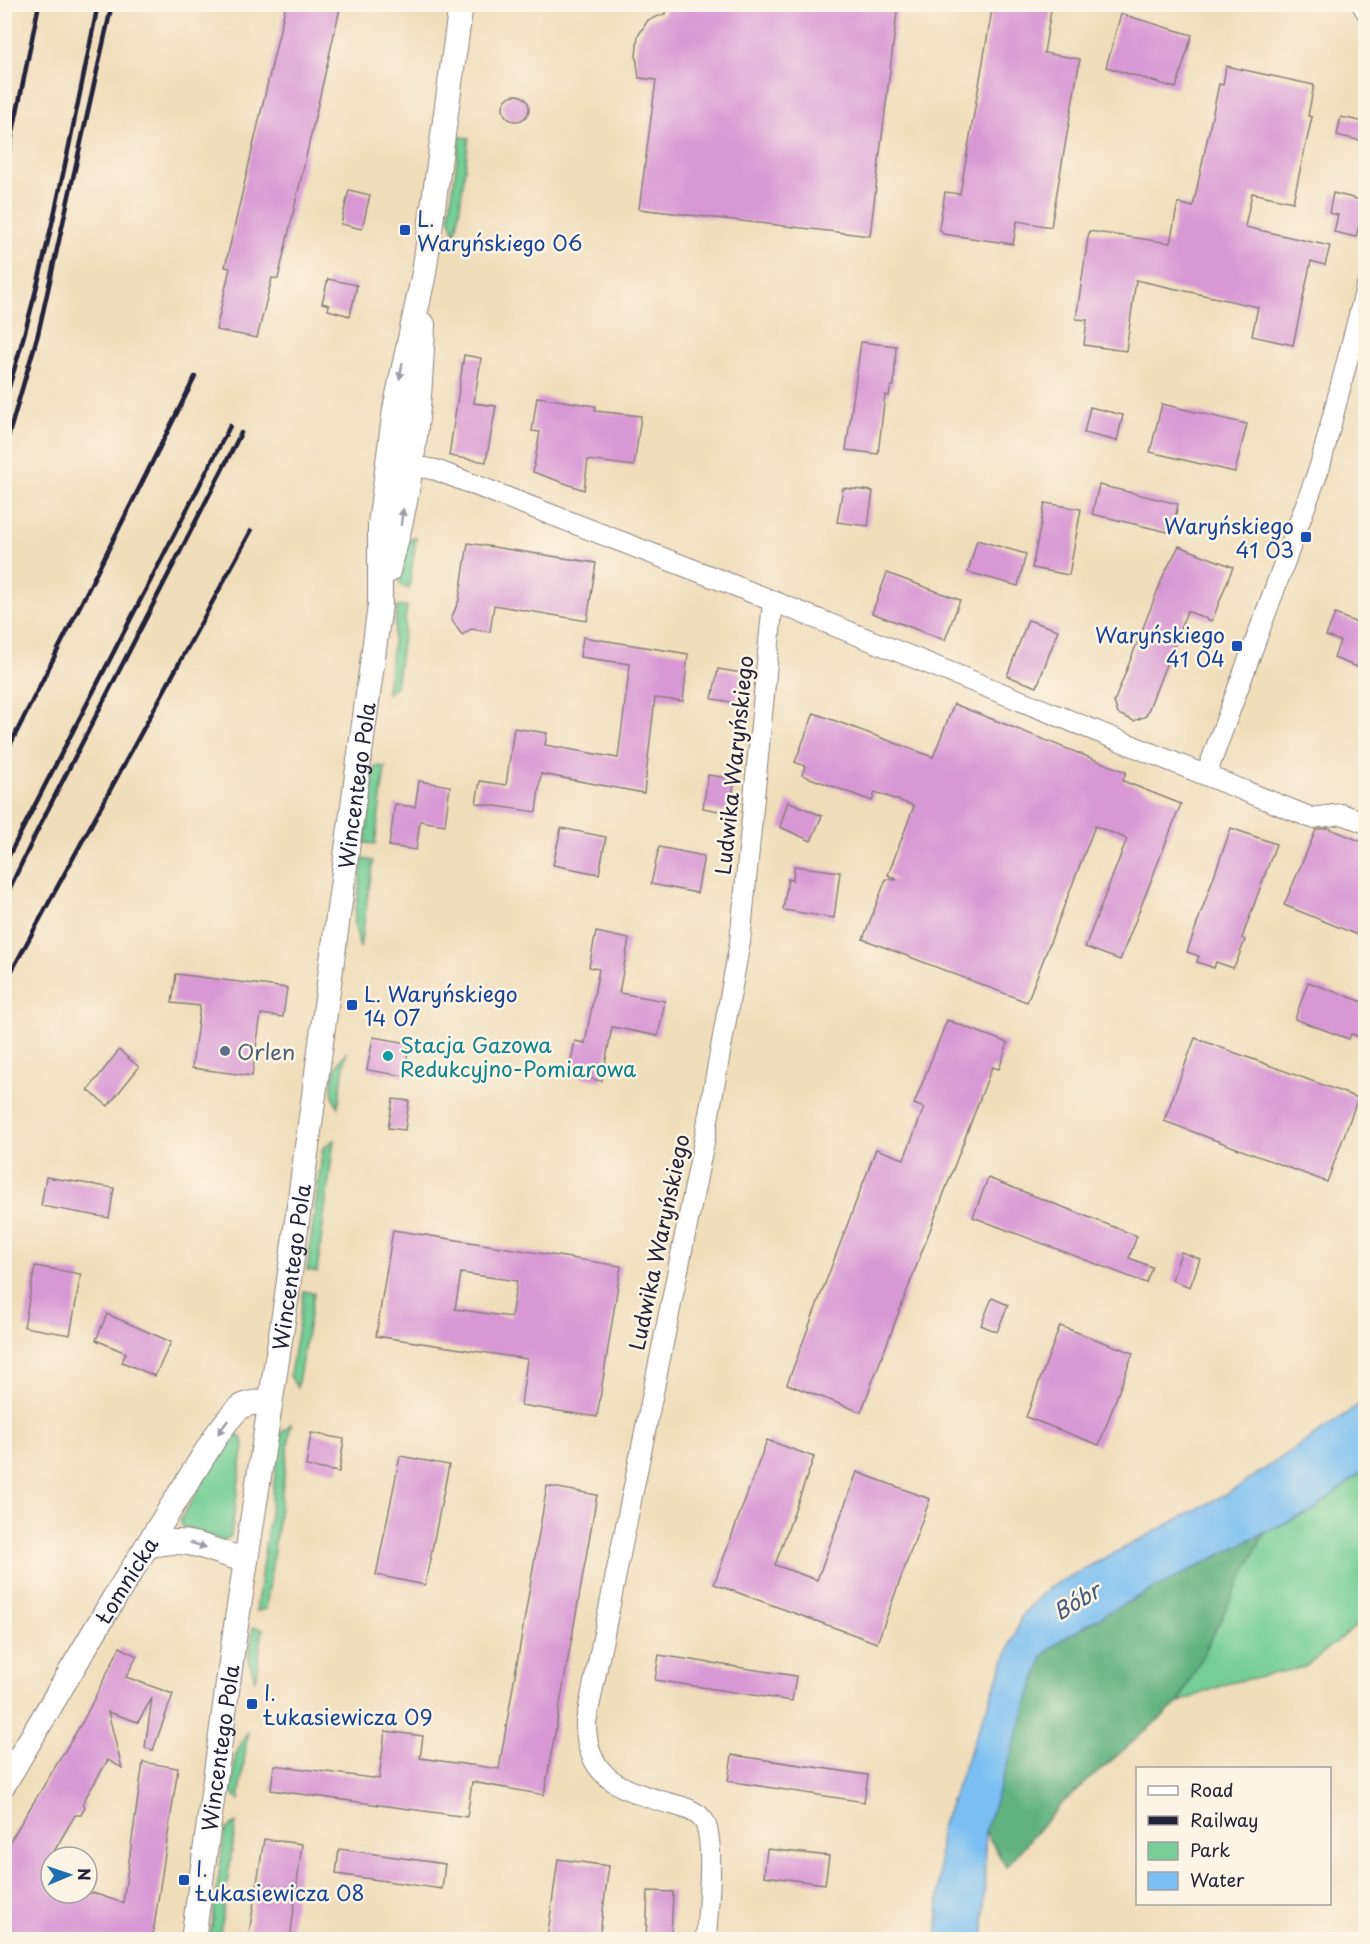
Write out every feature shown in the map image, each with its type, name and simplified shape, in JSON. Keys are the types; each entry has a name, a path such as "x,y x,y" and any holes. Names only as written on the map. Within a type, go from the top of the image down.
{"street":[{"name":"Wincentego Pola","path":"381,594 380,524 391,441 403,360 424,273 461,4"},
{"path":"1362,4 1365,11"},
{"name":"Wincentego Pola","path":"193,1940 270,1403 381,594 401,526 410,465 421,378 424,273"},
{"path":"1206,775 1320,466 1365,288"},
{"path":"391,441 395,452 410,465 436,470 773,601 1312,818 1342,814 1365,823"},
{"name":"Ludwika Waryńskiego","path":"706,1940 710,1851 708,1833 703,1820 690,1810 642,1796 610,1781 590,1755 586,1739 586,1722 704,1142 740,942 773,601"},
{"name":"Łomnicka","path":"4,1784 113,1600 234,1412 251,1401 270,1403"},
{"path":"148,1546 166,1541 183,1540 246,1560"}],"green space":[{"path":"460,137 469,138 456,236 449,217"},
{"path":"416,538 409,589 400,585 405,542"},
{"path":"407,606 396,686 387,693 397,607"},
{"path":"375,766 385,767 375,844 365,843"},
{"path":"363,859 373,861 360,948 354,923"},
{"path":"346,1053 338,1107 332,1086 334,1072"},
{"path":"334,1140 317,1272 307,1270 323,1148"},
{"path":"304,1291 314,1293 297,1388 290,1375"},
{"path":"291,1424 266,1609 256,1611 281,1433"},
{"path":"235,1436 241,1437 244,1444 231,1536 223,1541 182,1526 180,1520 228,1440"},
{"path":"1365,1469 1365,1619 1305,1667 1229,1683 1179,1702 1265,1532 1314,1510"},
{"path":"1265,1532 1179,1702 1059,1806 1006,1867 985,1831 1043,1656 1059,1641 1116,1608"},
{"path":"253,1627 263,1629 255,1681 249,1658"},
{"path":"248,1731 239,1801 231,1791 236,1754"},
{"path":"236,1823 219,1939 210,1939 225,1830"}],"water":[{"name":"Bóbr","path":"1365,1401 1365,1469 1314,1510 1265,1532 1116,1608 1059,1641 1043,1656 985,1831 984,1939 938,1939 940,1830 1022,1615 1048,1588 1235,1489"}],"building":[{"path":"286,4 341,4 278,279 272,278 257,338 216,330 230,268 225,267"},
{"path":"666,4 898,4 870,236 639,209 656,80 639,78 636,56 638,36 648,20 665,14"},
{"path":"993,4 1052,4 1044,53 1080,59 1051,227 1017,221 1013,244 943,234 939,228 945,192 960,194"},
{"path":"1121,14 1192,35 1176,88 1106,67"},
{"path":"1226,66 1314,85 1308,116 1312,117 1293,202 1252,193 1245,227 1330,246 1325,265 1311,261 1293,345 1252,336 1258,307 1136,280 1126,351 1084,345 1087,320 1076,319 1089,231 1170,243 1178,203 1193,207 1219,84 1223,85"},
{"path":"516,95 525,99 529,108 525,117 516,121 507,117 503,108 507,99"},
{"path":"1341,117 1365,122 1365,142 1337,135"},
{"path":"349,190 370,195 362,229 341,224"},
{"path":"1333,193 1365,201 1356,237 1334,232 1338,215 1329,213"},
{"path":"328,279 357,285 350,316 328,310 329,305 322,303"},
{"path":"861,342 896,346 894,386 891,386 889,396 885,395 878,454 846,450"},
{"path":"464,355 481,358 474,403 496,406 486,462 449,456"},
{"path":"537,397 596,406 595,411 641,416 634,466 588,460 584,490 533,472 540,432 532,431"},
{"path":"1162,404 1247,424 1235,472 1150,452"},
{"path":"1090,407 1123,415 1117,441 1084,433"},
{"path":"1099,485 1178,504 1172,533 1092,514"},
{"path":"843,488 873,491 868,526 837,522"},
{"path":"1045,503 1081,509 1069,575 1032,568"},
{"path":"977,540 1026,554 1018,586 968,572"},
{"path":"468,543 596,563 587,621 494,605 490,632 471,629 462,635 451,619 459,600"},
{"path":"1179,546 1233,567 1212,621 1187,611 1146,716 1134,721 1118,714 1114,702 1164,574"},
{"path":"887,573 960,600 945,640 872,613"},
{"path":"1335,614 1365,626 1365,644 1357,667 1334,658 1340,641 1326,636"},
{"path":"1028,620 1058,630 1037,687 1007,676"},
{"path":"583,637 688,654 683,701 655,698 644,793 541,774 536,812 476,803 480,781 506,785 514,728 547,733 545,745 618,758 630,664 580,657"},
{"path":"718,669 742,673 737,703 712,699"},
{"path":"954,704 1126,772 1123,781 1181,804 1120,960 1085,947 1127,839 1095,826 1027,1002 863,939 886,879 897,880 888,875 914,806 875,792 872,801 802,775 805,766 795,762 814,713 933,757"},
{"path":"708,775 735,779 729,813 703,808"},
{"path":"419,781 450,786 445,825 420,821 416,850 389,846 395,804 415,807"},
{"path":"788,801 822,816 811,841 780,827"},
{"path":"561,828 606,837 599,874 553,865"},
{"path":"1231,828 1276,844 1242,938 1245,940 1237,961 1233,968 1216,962 1214,968 1197,962 1199,956 1187,952"},
{"path":"1328,828 1365,843 1365,938 1284,905 1316,830"},
{"path":"659,847 704,856 697,893 651,884"},
{"path":"794,866 840,872 834,918 783,910 788,879 793,880"},
{"path":"596,932 629,939 619,993 665,1001 658,1036 612,1027 602,1081 568,1075 575,1041 585,1043 599,969 589,967"},
{"path":"176,974 287,988 283,1017 261,1014 252,1076 192,1068 200,1006 172,1003"},
{"path":"1308,982 1363,1002 1365,1039 1351,1034 1349,1039 1295,1019"},
{"path":"947,1020 1008,1043 999,1069 992,1067 861,1412 787,1384 876,1149 904,1159 924,1108 914,1104"},
{"name":"Stacja Gazowa Redukcyjno-Pomiarowa","path":"373,1037 409,1043 404,1076 367,1070"},
{"path":"1195,1038 1358,1098 1327,1182 1164,1121"},
{"path":"119,1050 139,1067 108,1106 88,1090"},
{"path":"393,1099 409,1101 405,1130 388,1128"},
{"path":"46,1177 114,1188 109,1218 41,1206"},
{"path":"988,1178 1137,1236 1129,1258 1152,1267 1146,1283 973,1217"},
{"path":"393,1230 621,1266 597,1417 521,1405 527,1359 376,1336","holes":["461,1273 517,1281 511,1317 455,1309"]},
{"path":"1181,1252 1200,1259 1190,1287 1172,1280"},
{"path":"35,1266 81,1274 70,1335 24,1327"},
{"path":"992,1298 1008,1305 997,1332 981,1325"},
{"path":"107,1314 171,1342 155,1376 122,1362 126,1353 96,1340"},
{"path":"1060,1326 1133,1353 1099,1445 1026,1417"},
{"path":"311,1433 344,1439 339,1472 306,1466"},
{"path":"767,1440 814,1457 775,1565 817,1580 857,1472 930,1499 877,1643 714,1584"},
{"path":"400,1456 449,1465 425,1585 376,1575"},
{"path":"547,1486 597,1495 544,1795 472,1782 467,1817 271,1790 274,1765 379,1779 385,1731 423,1736 420,1758 499,1769"},
{"path":"120,1647 137,1656 126,1677 173,1694 153,1750 145,1748 152,1698 138,1722 108,1712 122,1768 108,1760 83,1802 85,1807 81,1815 75,1815 58,1845 39,1845 39,1905 99,1905 99,1895 123,1903 143,1762 178,1768 152,1940 4,1940 4,1851 83,1721"},
{"path":"659,1655 796,1676 792,1701 655,1680"},
{"path":"732,1755 868,1775 864,1802 728,1781"},
{"path":"264,1839 302,1844 290,1940 248,1940"},
{"path":"339,1849 445,1864 442,1889 336,1874"},
{"path":"767,1849 829,1856 825,1884 764,1876"},
{"path":"558,1859 609,1866 599,1940 547,1940"},
{"path":"648,1891 673,1892 671,1940 646,1940"}],"railway":[{"path":"4,176 39,4"},
{"path":"4,403 45,255 98,4"},
{"path":"4,451 38,334 112,4"},
{"path":"4,757 195,377"},
{"path":"4,865 230,426"},
{"path":"4,900 41,823 241,433"},
{"path":"4,985 251,531"}],"place":[{"name":"L. Waryńskiego 06","path":"405,230"},
{"name":"Waryńskiego 41 03","path":"1306,537"},
{"name":"Waryńskiego 41 04","path":"1237,646"},
{"name":"L. Waryńskiego 14 07","path":"352,1005"},
{"name":"Orlen","path":"225,1051"},
{"name":"Stacja Gazowa Redukcyjno-Pomiarowa","path":"388,1056"},
{"name":"I. Łukasiewicza 09","path":"252,1704"},
{"name":"I. Łukasiewicza 08","path":"184,1880"}]}
